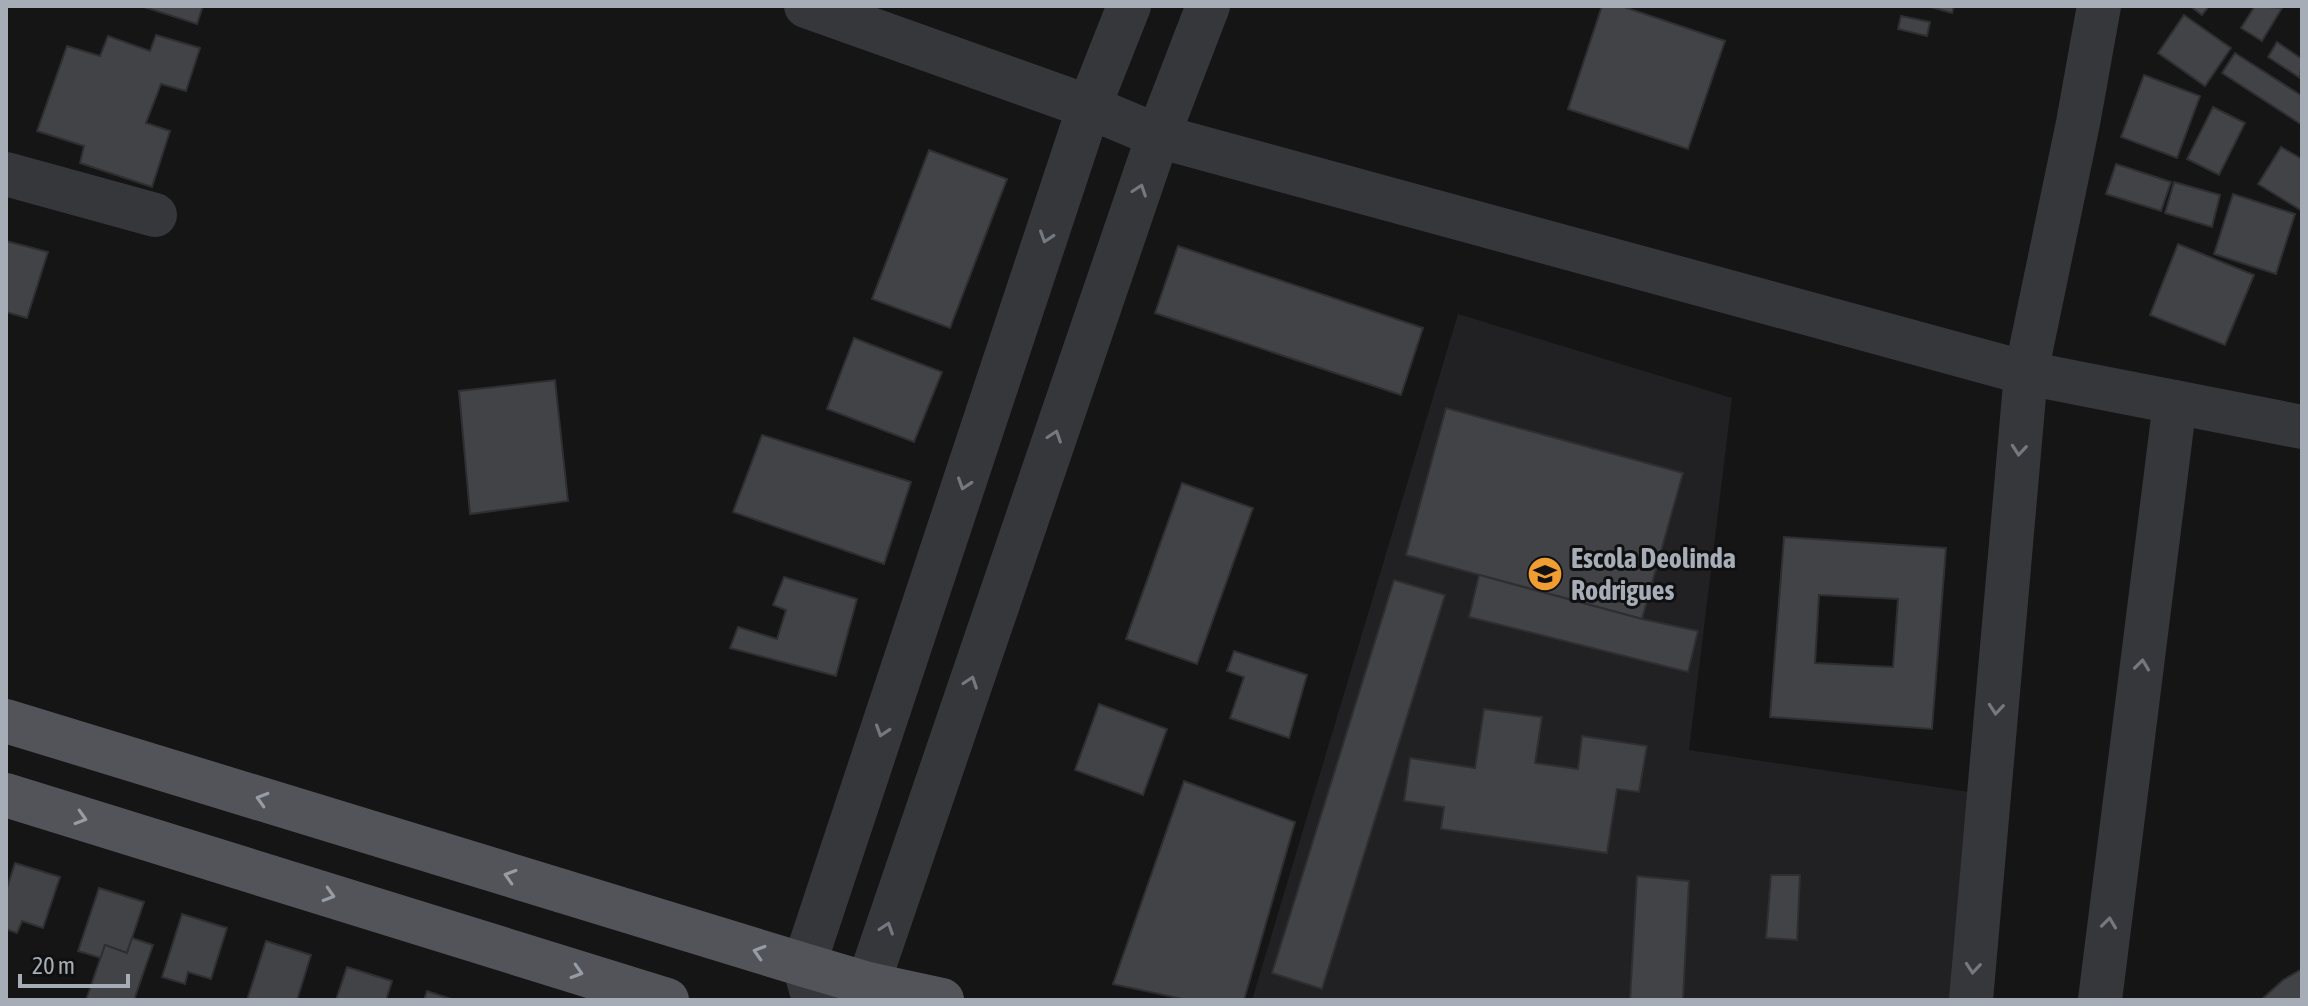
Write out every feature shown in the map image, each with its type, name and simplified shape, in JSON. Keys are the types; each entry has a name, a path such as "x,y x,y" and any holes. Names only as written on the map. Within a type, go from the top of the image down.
{"main road":[{"path":"6,721 809,983 942,1000"},
{"path":"6,795 667,1000"}],"street":[{"path":"806,6 1089,107 1158,136 2026,373 2302,427"},
{"path":"809,983 1089,107 1129,6"},
{"path":"863,992 1158,136 1208,6"},
{"path":"1971,1000 2026,373 2099,6"},
{"path":"6,174 155,215"},
{"path":"2100,1000 2175,402"}],"shaded area":[{"name":"Escola Deolinda Rodrigues","path":"1458,314 1732,398 1689,750 1989,795 1971,1000 1252,1000"}],"building":[{"path":"141,6 203,6 197,24"},
{"path":"1602,6 1621,6 1725,41 1688,149 1568,109"},
{"path":"1927,6 1954,6 1952,13"},
{"path":"2190,6 2209,6 2202,15"},
{"path":"2255,6 2282,8 2262,41 2241,28"},
{"path":"2184,15 2231,48 2205,86 2158,53"},
{"path":"1901,16 1930,22 1927,36 1898,29"},
{"path":"156,35 200,48 186,91 161,84 146,123 170,131 152,187 80,163 84,146 37,131 67,46 100,56 108,36 150,51"},
{"path":"2277,42 2302,59 2300,78 2268,57"},
{"path":"2235,53 2302,96 2302,125 2222,73"},
{"path":"2144,75 2200,96 2177,158 2121,137"},
{"path":"2213,107 2245,123 2219,175 2187,159"},
{"path":"2281,147 2302,159 2302,211 2258,184"},
{"path":"929,150 1007,179 950,328 872,299"},
{"path":"2116,164 2171,182 2161,211 2106,194"},
{"path":"2174,182 2220,195 2212,227 2165,213"},
{"path":"2233,194 2295,214 2276,274 2214,254"},
{"path":"6,241 48,252 27,318 6,312"},
{"path":"2178,244 2254,275 2225,345 2150,315"},
{"path":"1178,246 1423,328 1401,395 1155,313"},
{"path":"854,338 942,372 914,442 827,409"},
{"path":"555,380 568,501 470,514 459,391"},
{"path":"1446,408 1683,473 1642,619 1406,555"},
{"path":"762,435 911,482 884,564 733,512"},
{"path":"1182,483 1253,508 1197,664 1126,639"},
{"path":"1784,537 1946,548 1932,729 1770,717","holes":["1819,595 1898,599 1893,667 1815,663"]},
{"path":"1479,575 1698,631 1688,672 1469,617"},
{"path":"784,577 857,599 836,676 730,648 738,627 777,639 786,610 773,605"},
{"path":"1394,580 1445,595 1322,989 1272,973"},
{"path":"1234,651 1307,675 1289,738 1230,718 1244,677 1227,671"},
{"path":"1099,704 1167,729 1143,795 1075,770"},
{"path":"1484,709 1542,717 1535,763 1578,769 1582,736 1647,746 1639,792 1617,789 1607,853 1441,829 1444,807 1404,801 1410,758 1475,768"},
{"path":"1184,781 1295,822 1244,1000 1187,1000 1113,984"},
{"path":"15,863 60,877 43,928 22,921 17,933 6,929 6,891"},
{"path":"1771,875 1800,875 1797,940 1766,938"},
{"path":"1637,876 1689,881 1683,1000 1630,1000"},
{"path":"99,888 144,902 127,953 105,945 101,958 78,951"},
{"path":"182,914 227,928 211,979 188,972 185,984 162,977"},
{"path":"132,938 153,945 134,1000 86,1000 105,945 127,953"},
{"path":"266,941 311,955 297,1000 247,1000"},
{"path":"347,967 392,981 386,1000 336,1000"},
{"path":"2302,969 2302,1000 2261,1000 2283,980"},
{"path":"427,991 454,1000 424,1000"}],"place":[{"name":"Escola Deolinda Rodrigues","path":"1545,574"}]}
